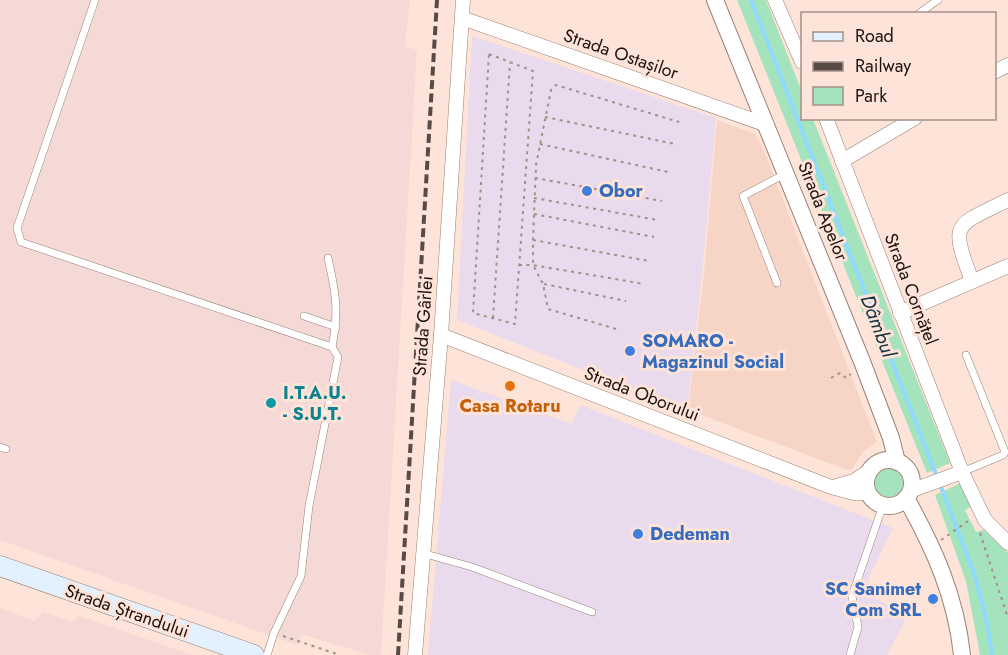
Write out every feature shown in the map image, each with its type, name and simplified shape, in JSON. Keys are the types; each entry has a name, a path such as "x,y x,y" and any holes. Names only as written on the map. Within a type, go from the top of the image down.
{"main road":[{"name":"Strada Ștrandului","path":"9,570 254,655"}],"street":[{"name":"Strada Gârlei","path":"415,655 441,335 463,0"},
{"name":"Strada Apelor","path":"715,0 768,125 891,438 882,465"},
{"path":"780,2 801,59"},
{"name":"Strada Ostașilor","path":"462,18 768,125"},
{"name":"Strada Cornățel","path":"827,120 960,473 985,520 1008,543"},
{"path":"842,160 912,120"},
{"path":"972,281 961,251 959,230 963,223 1008,200"},
{"path":"900,313 1008,266"},
{"name":"Strada Oborului","path":"441,335 831,487 854,493 868,493"},
{"path":"882,465 866,486 868,493 877,503 904,497 960,473"},
{"path":"831,487 854,482 882,465 908,471 911,484 904,497"},
{"path":"904,497 918,518 943,572 957,619 962,655"}],"lane":[{"path":"95,0 17,228 21,242 332,347 338,357 309,506 301,576 274,633 267,655"},
{"path":"921,12 938,0"},
{"path":"777,283 744,196 787,173"},
{"path":"328,258 337,296 336,327 332,347"},
{"path":"304,316 336,327"},
{"path":"960,473 1003,455 1005,452 966,355"},
{"path":"850,655 858,627 852,596 904,497"},
{"path":"422,553 472,567 592,612"}],"path":[{"path":"489,54 510,62 533,71 515,324 473,313 489,54"},
{"path":"493,318 510,62"},
{"path":"616,329 548,309 543,284 534,265 535,178 551,90 556,85 679,122"},
{"path":"545,117 675,144"},
{"path":"540,144 668,172"},
{"path":"535,178 662,201"},
{"path":"534,198 658,220"},
{"path":"534,214 654,237"},
{"path":"533,240 649,261"},
{"path":"519,265 534,265 644,284"},
{"path":"543,284 626,301"},
{"path":"831,378 840,373 846,378 863,364"},
{"path":"985,520 979,531 1008,618"},
{"path":"946,537 966,523"},
{"path":"274,633 340,655"}],"shaded area":[{"path":"0,0 410,0 405,46 417,50 381,655 370,655 301,634 297,645 0,540"},
{"name":"Obor","path":"472,36 716,118 687,411 457,320"},
{"path":"717,120 755,134 763,148 877,442 863,452 852,469 847,470 688,410 705,263"},
{"path":"451,380 572,424 580,405 893,528 862,592 908,615 887,655 428,655"},
{"path":"0,608 34,621 44,612 72,622 79,616 193,655 0,655"}],"green space":[{"path":"737,0 766,0 801,89 801,120 813,120 950,463 927,473"},
{"path":"889,469 899,473 903,483 899,493 889,497 879,493 875,483 879,473"},
{"path":"961,483 971,507 965,510 976,532 984,530 1008,553 1008,655 980,655 966,581 935,495"}],"waterway":[{"name":"Dâmbul","path":"751,0 937,477"},
{"name":"Dâmbul","path":"940,484 974,573 986,617 992,655"}],"railway":[{"path":"398,655 437,0"}],"place":[{"name":"Obor","path":"587,191"},
{"name":"SOMARO - Magazinul Social","path":"630,351"},
{"name":"Casa Rotaru","path":"510,386"},
{"name":"I.T.A.U. - S.U.T.","path":"271,403"},
{"name":"Dedeman","path":"638,534"},
{"name":"SC Sanimet Com SRL","path":"933,599"}]}
